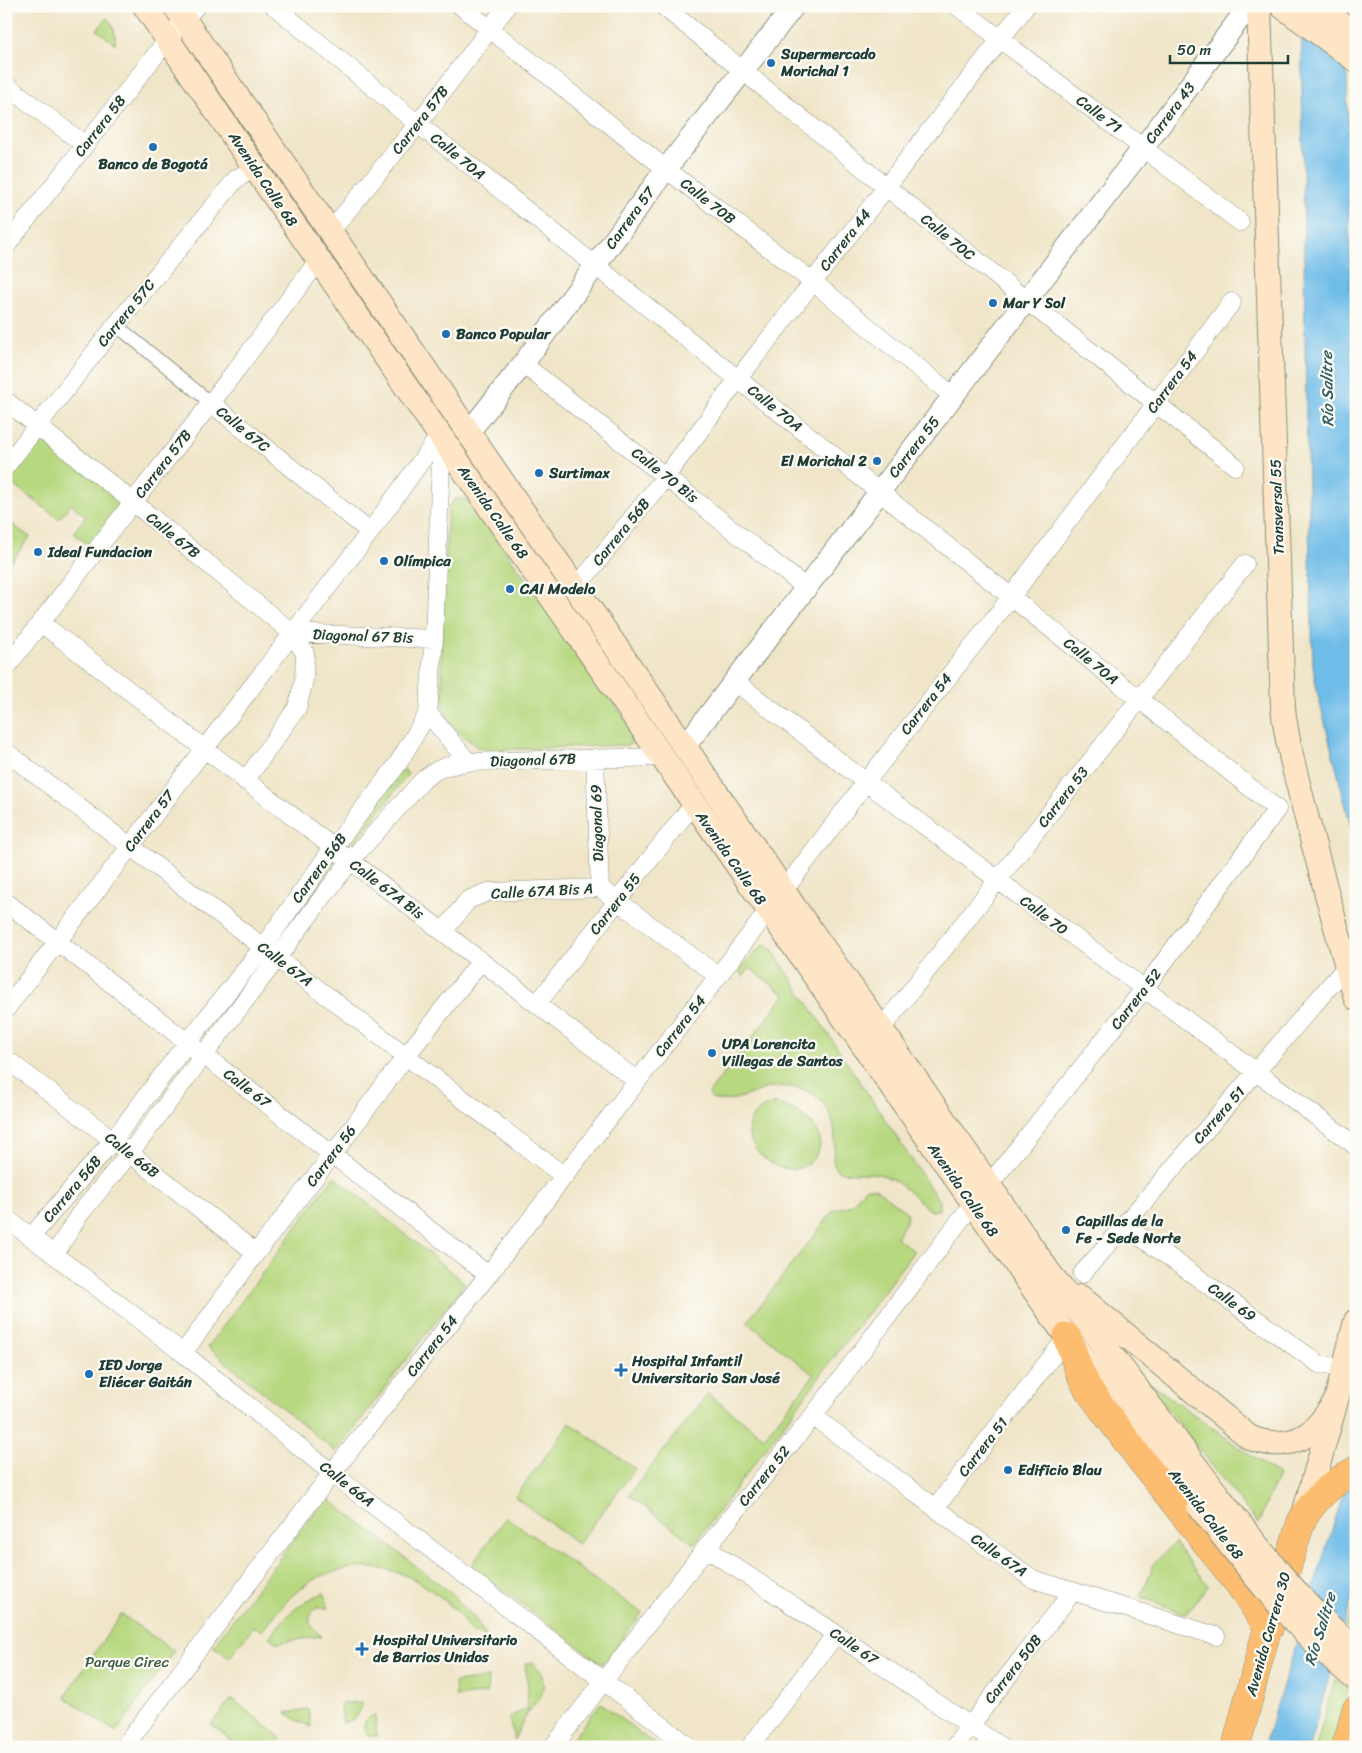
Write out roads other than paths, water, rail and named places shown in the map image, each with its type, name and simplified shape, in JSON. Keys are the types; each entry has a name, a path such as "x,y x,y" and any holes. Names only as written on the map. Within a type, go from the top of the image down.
{"highway":[{"path":"1067,1337 1088,1388 1144,1464 1239,1584 1269,1628"},
{"name":"Avenida Carrera 30","path":"1236,1747 1301,1522 1315,1500 1345,1476"},
{"path":"1346,1747 1356,1710"}],"main road":[{"name":"Avenida Calle 68","path":"145,6 694,804 1067,1337 1208,1500 1261,1552 1315,1611 1356,1650"},
{"name":"Transversal 55","path":"1259,6 1285,729 1297,782 1351,961 1356,998"},
{"path":"1317,6 1356,35"},
{"path":"1287,9 1355,59"},
{"name":"Avenida Calle 68","path":"185,11 330,232 794,907 1208,1500 1270,1595 1308,1637 1356,1679"},
{"path":"1048,1271 1249,1437 1270,1444 1294,1442 1305,1437 1321,1422 1336,1401"},
{"name":"Avenida Carrera 30","path":"1301,1522 1336,1401 1356,1321"}],"street":[{"name":"Calle 70A","path":"274,6 418,124 1277,809"},
{"name":"Calle 70B","path":"461,6 666,169 813,282 954,396"},
{"name":"Carrera 57B","path":"330,232 418,124 507,6"},
{"name":"Calle 70C","path":"663,6 1026,300 1235,466"},
{"name":"Carrera 57","path":"468,432 523,364 666,169 794,6"},
{"name":"Calle 71","path":"957,6 1240,222"},
{"name":"Carrera 44","path":"666,476 738,379 1026,6"},
{"name":"Carrera 43","path":"1143,148 1249,6"},
{"name":"Carrera 58","path":"8,239 85,146 168,39 185,11"},
{"path":"6,85 85,146"},
{"name":"Carrera 55","path":"684,746 1143,148"},
{"name":"Carrera 57C","path":"6,466 116,325 236,179 255,168"},
{"name":"Carrera 57B","path":"6,668 319,260"},
{"name":"Carrera 54","path":"124,1747 332,1473 488,1275 866,782 1011,597 1232,302"},
{"name":"Calle 67C","path":"116,325 370,532"},
{"name":"Calle 70 Bis","path":"523,364 806,588"},
{"name":"Calle 67B","path":"6,402 133,502 292,633"},
{"name":"Carrera 57","path":"6,1009 370,532 440,435"},
{"name":"Carrera 56B","path":"31,1237 113,1140 263,947 333,848 397,765 428,712 434,639 441,461 440,435"},
{"name":"Carrera 56B","path":"576,588 666,476"},
{"name":"Carrera 53","path":"881,1029 1245,564"},
{"name":"Calle 67A Bis","path":"41,623 637,1081"},
{"path":"245,781 297,708 304,680 305,653 292,633"},
{"name":"Diagonal 67 Bis","path":"292,633 434,639"},
{"name":"Calle 70","path":"734,681 866,782 1356,1146"},
{"name":"Diagonal 67B","path":"428,712 468,762 662,757"},
{"name":"Calle 67A","path":"6,752 564,1176"},
{"name":"Diagonal 69","path":"595,758 600,888"},
{"name":"Carrera 56B","path":"55,1254 79,1214 130,1153 350,861 424,779 436,769 468,762"},
{"name":"Carrera 55","path":"537,1004 694,804"},
{"name":"Carrera 52","path":"989,1185 1144,989 1277,809"},
{"name":"Calle 67A Bis A","path":"443,932 468,900 488,892 600,888 718,976"},
{"name":"Calle 67","path":"6,902 488,1275"},
{"name":"Carrera 56","path":"184,1353 256,1253 481,961"},
{"name":"Carrera 51","path":"1082,1274 1351,961"},
{"name":"Calle 66B","path":"6,1059 130,1153 256,1253"},
{"name":"Carrera 52","path":"553,1747 706,1548 813,1416 973,1203"},
{"name":"Calle 66A","path":"6,1218 184,1353 332,1473 690,1747"},
{"name":"Calle 69","path":"1124,1225 1319,1364 1343,1368"},
{"name":"Carrera 51","path":"935,1508 1067,1337"},
{"name":"Calle 67A","path":"813,1416 1033,1579 1216,1636"},
{"name":"Calle 67","path":"706,1548 1001,1747"},
{"name":"Carrera 50B","path":"954,1747 1073,1591"},
{"path":"750,1747 836,1634"}],"water":[{"name":"Río Salitre","path":"1301,6 1346,6 1356,638 1356,847 1317,691 1313,665 1306,412"},
{"name":"Río Salitre","path":"1356,1453 1356,1584 1309,1747 1264,1747"}],"place":[{"name":"Supermercado Morichal 1","path":"771,63"},
{"name":"Banco de Bogotá","path":"153,147"},
{"name":"Mar Y Sol","path":"993,303"},
{"name":"Banco Popular","path":"446,334"},
{"name":"El Morichal 2","path":"877,461"},
{"name":"Surtimax","path":"539,473"},
{"name":"Ideal Fundacion","path":"38,552"},
{"name":"Olímpica","path":"384,561"},
{"name":"CAI Modelo","path":"510,589"},
{"name":"UPA Lorencita Villegas de Santos","path":"712,1053"},
{"name":"Capillas de la Fe - Sede Norte","path":"1066,1230"},
{"name":"Hospital Infantil Universitario San José","path":"621,1370"},
{"name":"IED Jorge Eliécer Gaitán","path":"89,1374"},
{"name":"Edificio Blau","path":"1008,1470"},
{"name":"Hospital Universitario de Barrios Unidos","path":"362,1649"}],"park label":[{"name":"Parque Cirec","path":"127,1662"}]}
